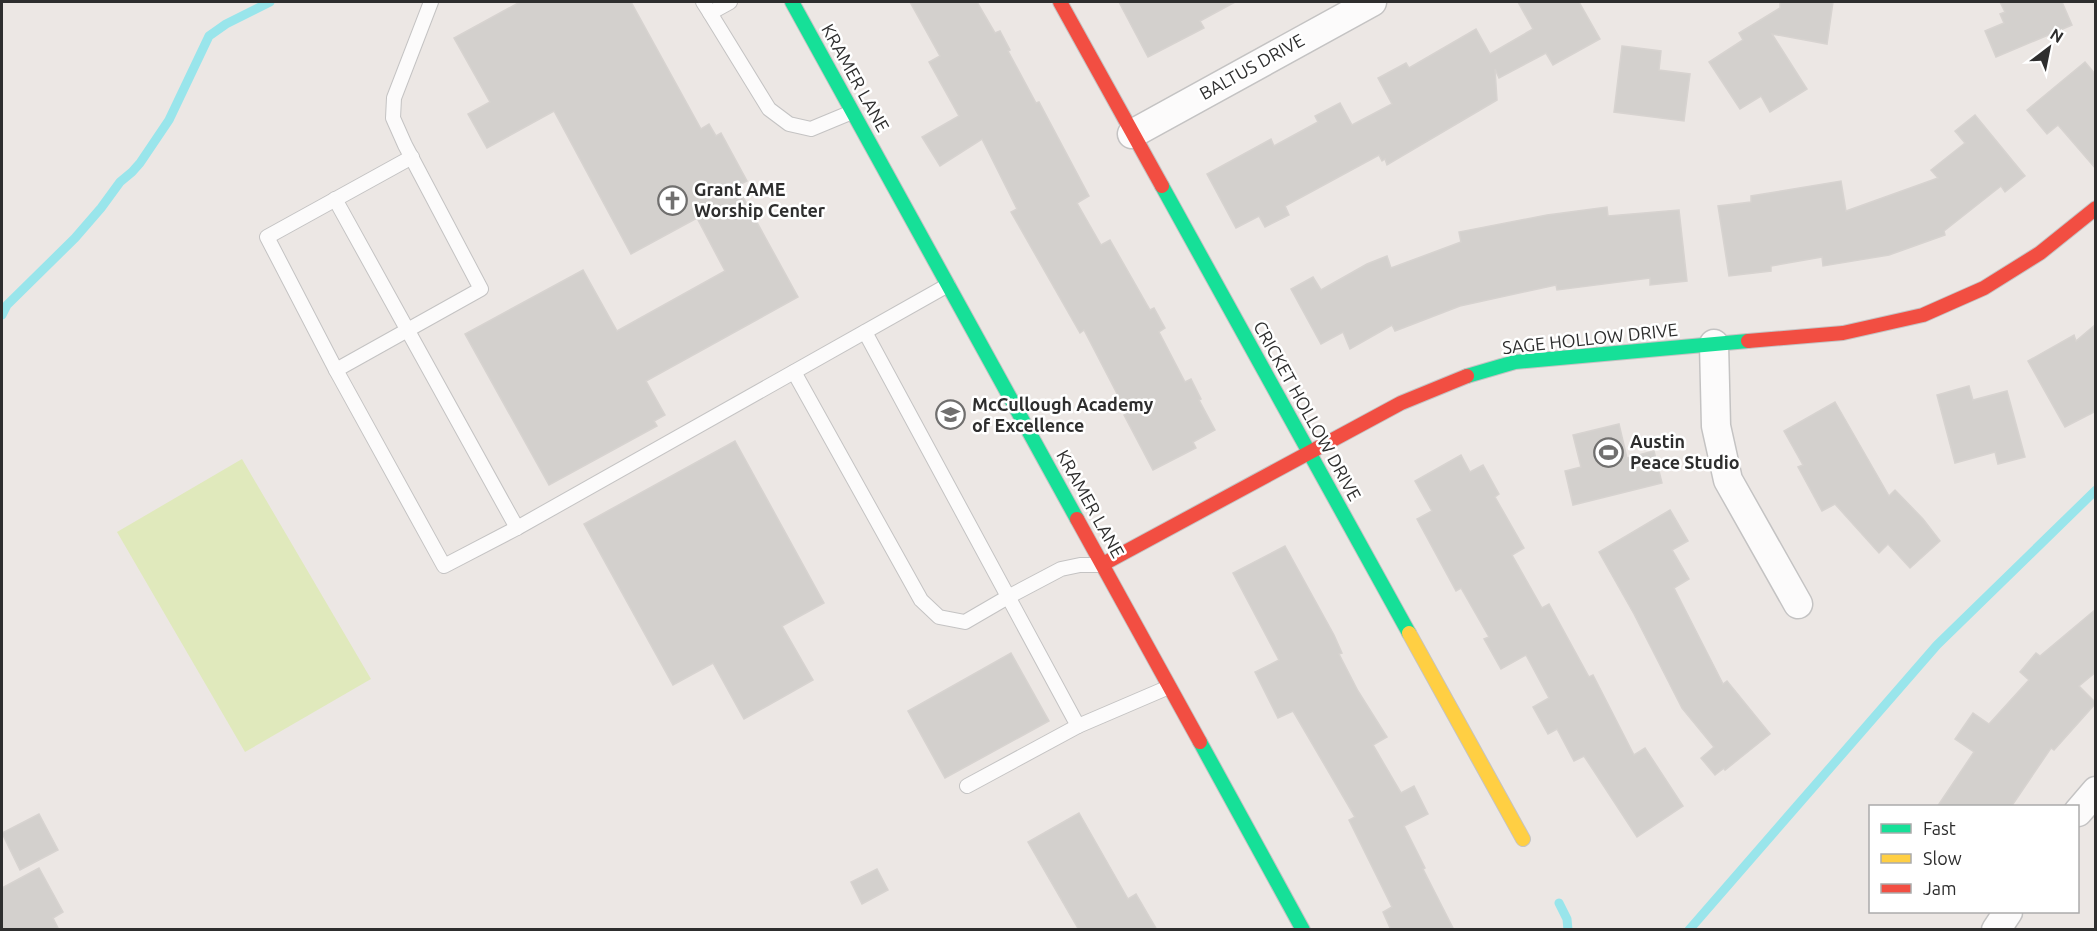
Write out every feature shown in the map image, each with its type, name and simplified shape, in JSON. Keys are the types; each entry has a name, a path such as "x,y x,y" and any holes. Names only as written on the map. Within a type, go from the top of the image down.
{"street":[{"name":"KRAMER LANE","path":"792,2 1303,930"},
{"name":"CRICKET HOLLOW DRIVE","path":"1060,2 1523,839"},
{"name":"BALTUS DRIVE","path":"1132,134 1372,2"},
{"name":"SAGE HOLLOW DRIVE","path":"1103,564 1401,403 1460,378 1515,362 1843,333 1923,315 1984,288 2040,253 2096,208"},
{"path":"1714,344 1716,426 1728,480 1798,604"},
{"path":"2079,811 2096,790"},
{"path":"1996,930 2007,913"}],"lane":[{"path":"336,370 481,290 393,118 394,98 431,2"},
{"path":"730,2 706,7 769,109 789,124 811,129 853,112"},
{"path":"411,157 267,237 336,370 444,567 948,285"},
{"path":"335,199 517,528"},
{"path":"865,332 1078,726"},
{"path":"794,372 921,600 939,617 965,622 1061,569 1103,564"},
{"path":"967,786 1078,726 1170,687"}],"green space":[{"path":"242,459 371,679 245,752 117,532"}],"building":[{"name":"Grant AME Worship Center","path":"520,2 631,2 701,129 709,124 716,136 721,133 747,181 737,186 798,297 646,381 665,415 654,421 657,426 549,485 465,334 583,270 617,331 725,271 697,218 631,254 554,111 487,148 468,114 490,102 454,38"},
{"path":"910,2 977,2 995,33 1000,31 1036,103 1039,102 1089,196 1077,203 1101,245 1110,240 1150,310 1154,308 1165,328 1159,332 1185,382 1191,379 1201,399 1199,400 1215,430 1193,442 1196,448 1153,470 1124,415 1127,413 1084,330 1080,333 1011,212 1017,209 982,139 940,166 922,137 959,116 929,62 940,56"},
{"path":"1119,2 1235,2 1200,21 1204,28 1148,57"},
{"path":"1518,2 1579,2 1600,39 1553,65 1546,53 1499,78 1495,69 1497,100 1387,165 1385,159 1382,161 1379,155 1285,206 1289,215 1265,227 1259,216 1236,228 1207,174 1271,139 1274,146 1318,122 1315,116 1340,103 1352,125 1392,104 1378,78 1406,63 1409,68 1476,29 1490,54 1533,29"},
{"path":"1780,2 1833,2 1827,44 1772,34 1807,89 1770,112 1761,96 1740,109 1709,62 1743,40 1739,33 1780,8"},
{"path":"2000,2 2062,2 2072,25 1996,57 1985,31 2004,23 2000,14 2005,12"},
{"path":"1622,46 1661,51 1659,70 1690,74 1684,121 1614,112"},
{"path":"2085,62 2096,75 2096,169 2058,125 2047,134 2027,110"},
{"path":"1975,115 2025,176 2005,192 2001,186 1944,231 1945,235 1889,255 1823,266 1822,257 1771,266 1771,271 1729,276 1718,206 1751,202 1751,196 1841,181 1846,211 1938,178 1931,170 1965,143 1955,131"},
{"path":"1607,207 1608,216 1679,210 1687,281 1650,285 1650,278 1557,290 1556,285 1460,306 1395,331 1392,325 1350,349 1343,332 1321,344 1291,289 1313,277 1321,290 1367,264 1387,256 1391,268 1461,242 1459,232 1547,215"},
{"path":"2096,324 2096,411 2065,427 2028,361 2074,335 2076,341"},
{"path":"1969,386 1973,400 2007,391 2025,457 1998,464 1995,452 1955,463 1937,395"},
{"path":"1835,402 1889,496 1895,490 1923,519 1940,541 1910,568 1888,544 1879,553 1835,504 1822,511 1798,467 1803,465 1784,431"},
{"path":"1619,424 1627,458 1654,451 1662,483 1573,505 1565,471 1581,467 1573,435"},
{"path":"735,441 824,603 782,626 813,680 744,719 713,663 673,685 584,524"},
{"path":"1461,455 1470,472 1483,465 1499,494 1495,497 1524,548 1512,555 1542,608 1549,604 1589,677 1593,675 1634,755 1645,748 1683,806 1637,837 1584,756 1574,761 1557,729 1548,734 1533,707 1549,698 1526,655 1501,669 1484,639 1489,637 1461,588 1456,591 1417,519 1432,511 1415,481"},
{"path":"1670,510 1688,541 1672,550 1689,579 1674,588 1723,684 1727,681 1770,734 1725,770 1724,768 1715,775 1701,758 1714,747 1682,708 1599,552"},
{"path":"1285,546 1334,635 1342,653 1339,654 1358,691 1387,737 1373,745 1401,793 1414,786 1428,814 1404,826 1454,930 1391,930 1383,912 1392,907 1349,820 1355,817 1293,711 1278,718 1255,672 1279,660 1233,573"},
{"path":"2096,609 2096,672 2079,686 2096,703 2054,750 2051,748 2012,805 1938,805 1974,752 1955,739 1973,713 1989,724 2029,680 2020,672 2036,653 2040,656"},
{"path":"1011,653 1049,721 945,778 908,711"},
{"path":"1079,813 1128,899 1136,894 1157,930 1079,930 1028,842"},
{"path":"39,814 58,850 20,870 2,833"},
{"path":"39,868 63,912 53,918 59,930 2,930 2,888"},
{"path":"877,869 888,890 862,904 851,882"}],"waterway":[{"path":"2,315 7,305 75,238 120,182 140,163 169,120 209,36 226,24 270,2"},
{"path":"1689,930 1937,645 2096,490"},
{"path":"1559,903 1567,919 1568,930"}],"traffic: fast":[{"path":"792,2 1077,519"},
{"path":"1162,186 1409,633"},
{"path":"1467,376 1515,362 1748,341"},
{"path":"1200,742 1303,930"}],"traffic: slow":[{"path":"1409,633 1523,839"}],"traffic: jam":[{"path":"1060,2 1162,186"},
{"path":"1748,341 1843,333 1923,315 1984,288 2040,253 2096,208"},
{"path":"1103,564 1401,403 1467,376"},
{"path":"1077,519 1200,742"}],"place":[{"name":"Grant AME Worship Center","path":"673,200"},
{"name":"McCullough Academy of Excellence","path":"951,415"},
{"name":"Austin Peace Studio","path":"1609,452"}]}
